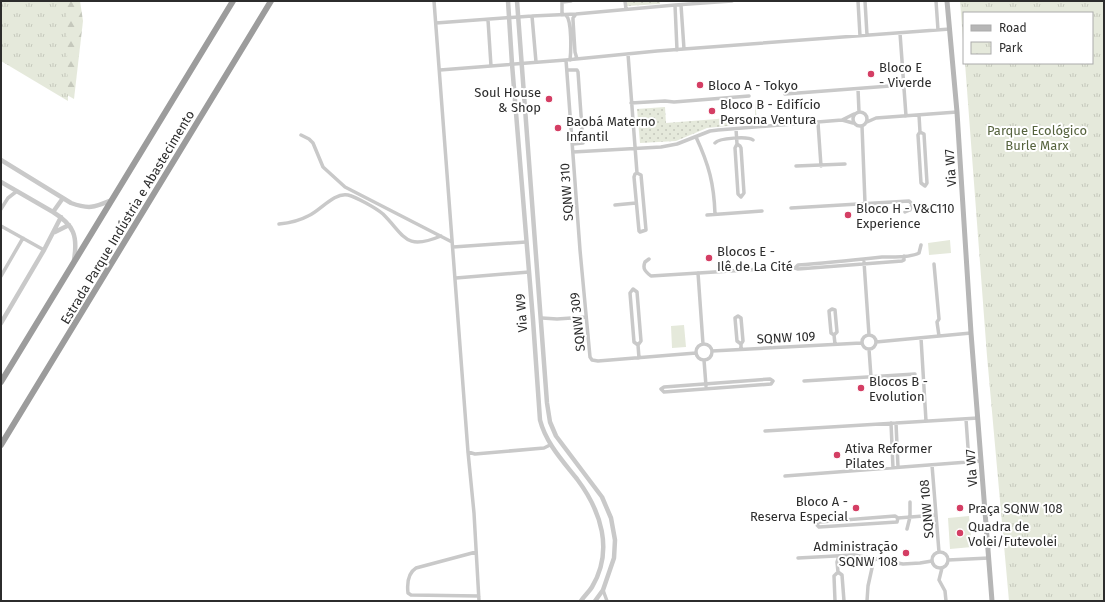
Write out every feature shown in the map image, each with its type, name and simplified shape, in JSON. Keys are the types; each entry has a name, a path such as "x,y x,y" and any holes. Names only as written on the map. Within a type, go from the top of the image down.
{"highway":[{"name":"Estrada Parque Indústria e Abastecimento","path":"1,382 233,1"},
{"name":"Estrada Parque Indústria e Abastecimento","path":"1,445 271,1"}],"main road":[{"name":"Via W7","path":"947,1 957,112 971,333"},
{"name":"Vla W7","path":"971,333 992,601"}],"street":[{"path":"434,1 456,278 479,601"},
{"name":"Via W9","path":"508,1 540,420 543,431 550,445 578,480 595,508 601,522 603,556 599,571 592,587 581,601"},
{"name":"Via W9","path":"517,1 550,422 556,436 602,497 611,518 615,540 614,558 603,590 595,601"},
{"path":"562,1 571,1"},
{"name":"SQNW 310","path":"562,1 564,15 569,20 571,52 567,70 580,250"},
{"path":"625,1 626,9"},
{"path":"436,24 732,1"},
{"path":"858,1 860,36"},
{"path":"865,1 867,35"},
{"path":"936,1 938,30"},
{"path":"681,4 684,49"},
{"path":"675,5 677,50"},
{"path":"576,14 573,20 575,52 577,59"},
{"path":"532,16 536,62"},
{"path":"488,20 491,66"},
{"path":"440,70 684,49 950,29"},
{"path":"900,33 906,116"},
{"path":"628,54 636,148 637,172 634,177 640,232 645,231 645,213 641,175 637,172"},
{"path":"567,70 577,70 578,72 583,143 573,144"},
{"path":"785,94 890,86"},
{"path":"858,89 860,112"},
{"path":"631,103 665,101 674,102 749,96"},
{"path":"573,152 661,147 676,144 710,131 842,120 860,112 876,118"},
{"path":"842,120 853,123 857,126 862,126 876,118 957,112"},
{"path":"853,123 852,118 855,114"},
{"path":"865,114 867,122"},
{"path":"919,116 920,132 918,135 921,184 925,186 927,183 924,134 920,132"},
{"path":"818,123 821,166"},
{"path":"862,126 865,203"},
{"path":"736,129 737,144 735,148 738,194 741,197 744,194 741,148 737,144"},
{"path":"301,135 313,143 323,167 345,187 452,242"},
{"path":"696,137 713,181 716,214"},
{"path":"715,143 720,140 737,138 748,138 753,140"},
{"path":"1,160 63,198 83,208 93,208 112,200"},
{"path":"796,166 845,164"},
{"path":"2,183 61,217 69,225 74,232 76,239 74,262"},
{"path":"1,209 8,198 17,191"},
{"path":"279,224 287,224 309,216 337,196 348,195 376,209 399,234 410,241 422,242 441,236"},
{"path":"53,212 63,198"},
{"path":"790,208 909,201 912,204 910,210 905,212"},
{"path":"615,205 636,204"},
{"path":"707,215 762,211"},
{"path":"1,323 44,250 61,217"},
{"path":"53,233 69,225"},
{"path":"1,226 44,250"},
{"path":"1,276 23,238"},
{"path":"453,247 526,242"},
{"path":"864,261 798,269 795,268 798,265 864,261 902,261 904,260 904,256 919,253 920,245"},
{"name":"SQNW 309","path":"580,250 590,357 592,360 598,361 696,353"},
{"path":"649,259 645,262 644,267 646,272 652,276 762,269"},
{"path":"864,261 869,335"},
{"path":"934,264 938,336"},
{"path":"456,278 529,272"},
{"path":"698,273 703,344"},
{"path":"638,345 634,342 630,292 633,290 637,292 641,341 638,345 639,358"},
{"path":"834,336 837,332 835,310 832,308 829,311 831,333 834,336 835,344"},
{"path":"741,344 737,341 734,318 738,316 741,318 743,341 741,344 741,349"},
{"path":"533,320 542,318 557,319 586,317"},
{"path":"876,342 971,333"},
{"path":"869,335 875,338 876,342 875,346 869,349 863,347 862,343 863,337 869,335"},
{"path":"921,338 926,421"},
{"name":"SQNW 109","path":"712,351 862,343"},
{"path":"703,344 710,347 712,351 710,357 704,360"},
{"path":"703,344 698,347 696,353 704,360"},
{"path":"869,349 871,377"},
{"path":"704,360 706,389"},
{"path":"804,381 915,374"},
{"path":"770,379 773,381 772,384 706,389 664,392 661,389 664,387 770,379"},
{"path":"765,431 978,418"},
{"path":"966,419 969,462"},
{"path":"891,423 893,468"},
{"path":"896,423 898,467"},
{"path":"468,452 475,454 537,449 550,445"},
{"path":"785,476 981,461"},
{"name":"SQNW 108","path":"932,465 939,552"},
{"path":"907,529 910,517 910,502"},
{"path":"898,518 897,522 819,527 817,525 819,522 895,516 898,518 936,515"},
{"path":"476,552 416,568 410,574 407,590 411,595 479,596"},
{"path":"942,568 935,567 932,561 934,555 939,552 946,555 948,560"},
{"path":"839,556 837,562 838,572 842,575 844,601"},
{"path":"798,558 864,556 903,564 932,561"},
{"path":"948,560 989,558"},
{"path":"867,601 868,586 874,559"},
{"path":"946,601 945,591 939,580 942,568 948,560"},
{"path":"836,601 834,576 838,572"},
{"path":"603,590 608,601"}],"green space":[{"path":"1,1 80,1 83,21 74,99 1,57"},
{"path":"1,1 66,1 68,101 1,61"},
{"path":"627,1 660,1 660,4 627,6"},
{"name":"Parque Ecológico Burle Marx","path":"960,1 1104,1 1104,601 1009,601 987,356 965,64 1093,64 1093,12 963,12 963,40"},
{"path":"755,99 757,123 707,128 676,141 640,143 637,109 665,107 666,123 755,116"},
{"path":"950,240 951,253 929,255 928,243"},
{"path":"684,325 686,347 672,348 671,326"},
{"name":"Quadra de Volei/Futevolei","path":"969,516 972,547 950,549 948,518"}],"place":[{"name":"Bloco E - Viverde","path":"871,74"},
{"name":"Bloco A - Tokyo","path":"700,85"},
{"name":"Soul House & Shop","path":"549,99"},
{"name":"Bloco B - Edifício Persona Ventura","path":"712,111"},
{"name":"Baobá Materno Infantil","path":"558,128"},
{"name":"Bloco H - V&C110 Experience","path":"848,215"},
{"name":"Blocos E - Ilê de La Cité","path":"709,258"},
{"name":"Blocos B - Evolution","path":"861,388"},
{"name":"Ativa Reformer Pilates","path":"837,455"},
{"name":"Bloco A - Reserva Especial","path":"856,508"},
{"name":"Praça SQNW 108","path":"960,508"},
{"name":"Quadra de Volei/Futevolei","path":"960,533"},
{"name":"Administração SQNW 108","path":"906,553"}]}
